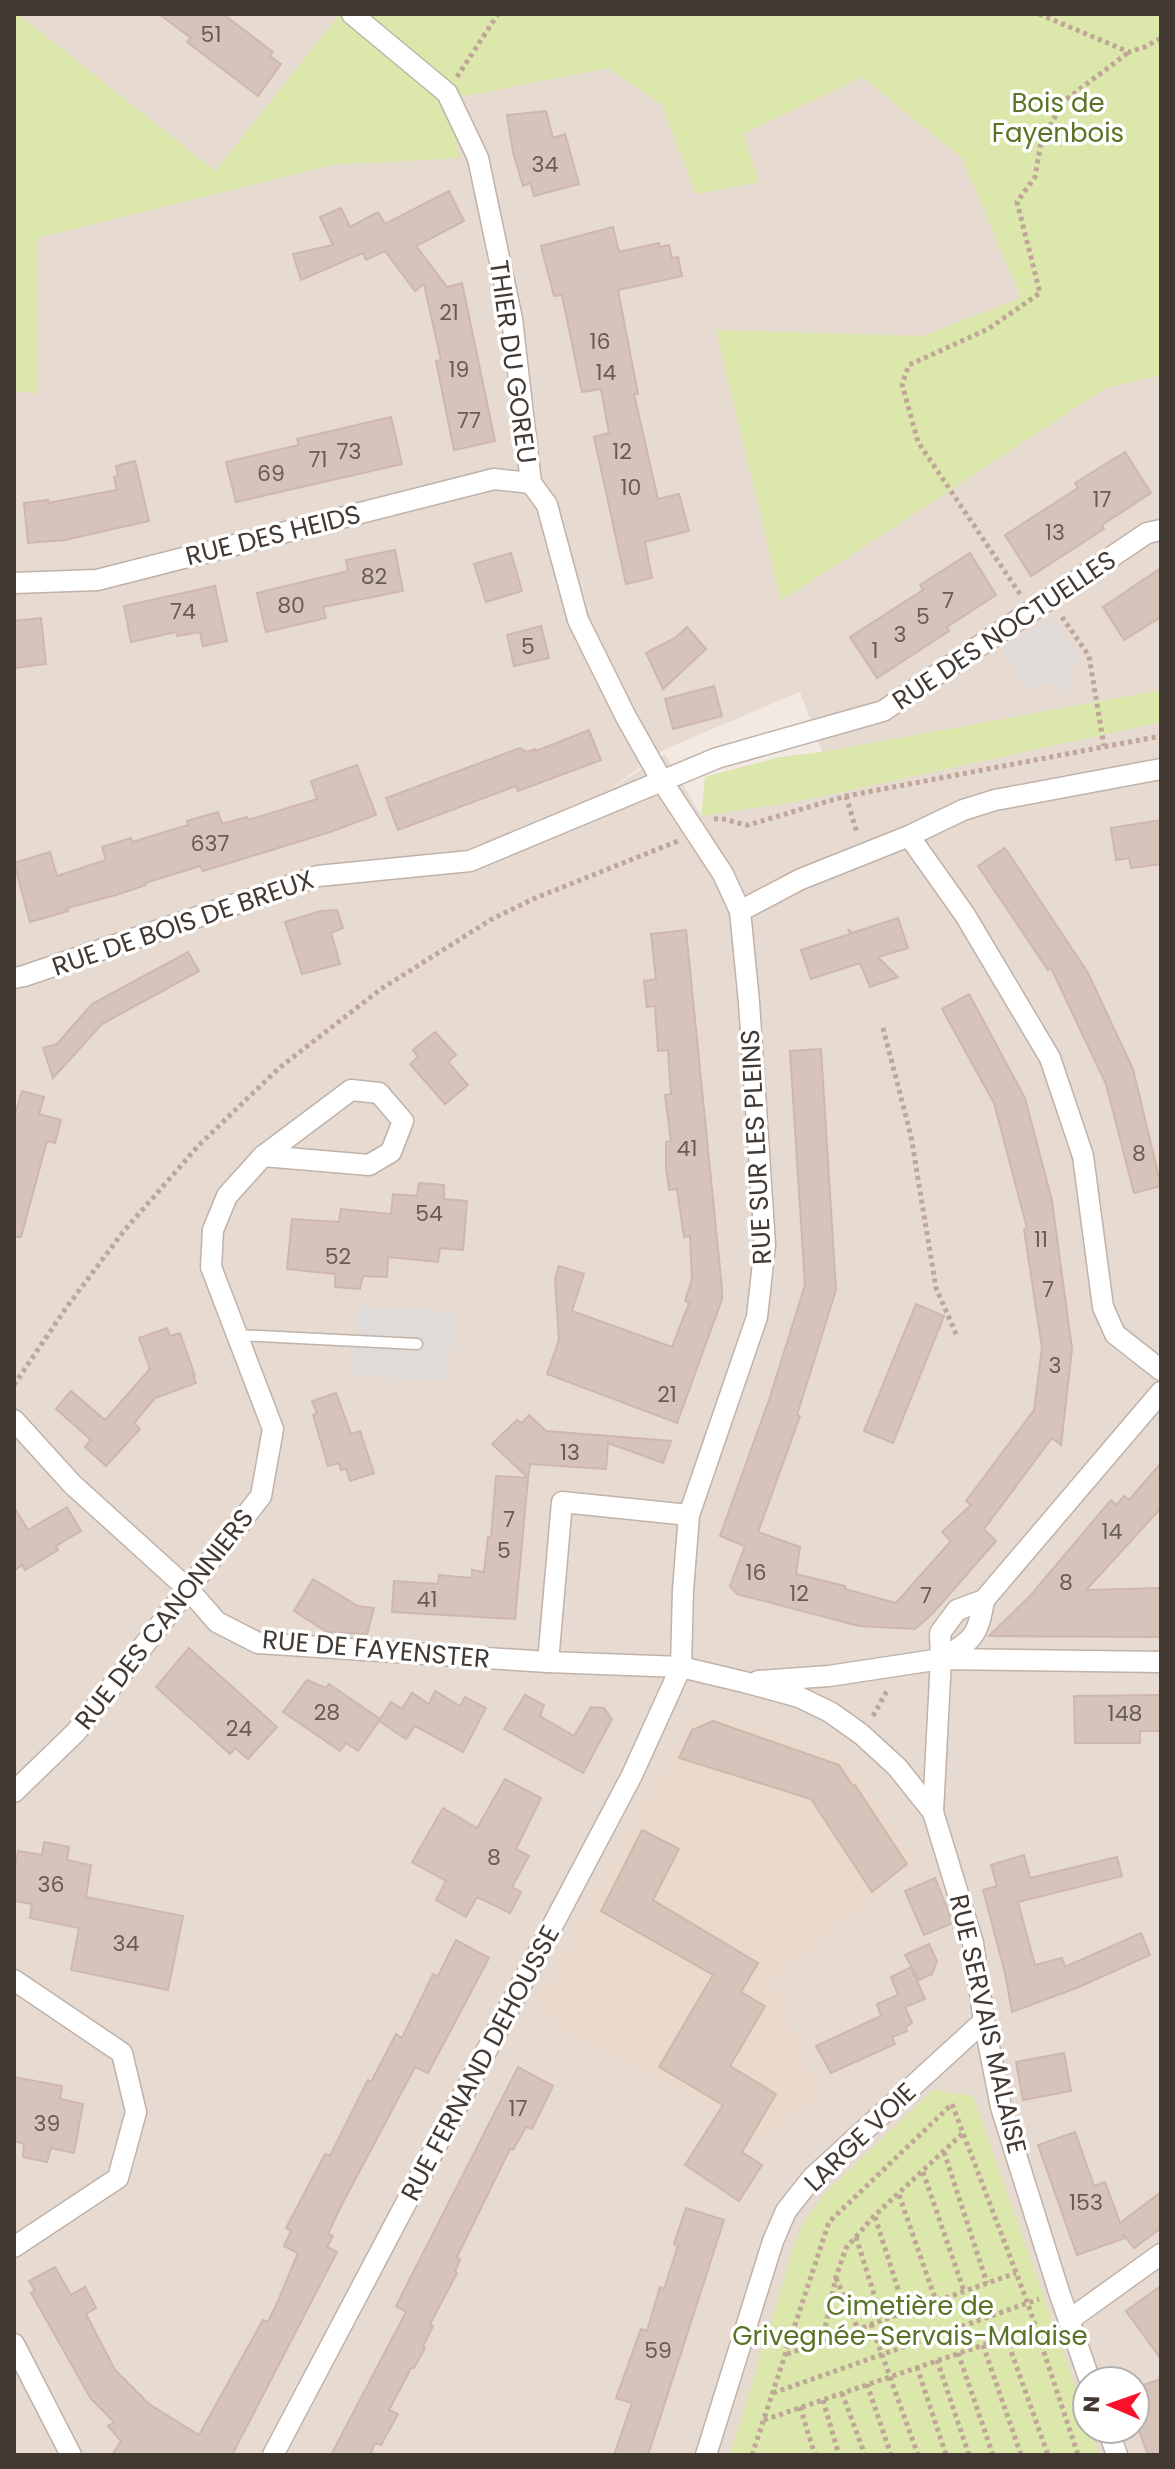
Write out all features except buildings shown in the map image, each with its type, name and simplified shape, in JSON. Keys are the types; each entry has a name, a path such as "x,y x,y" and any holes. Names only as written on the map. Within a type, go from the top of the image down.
{"street":[{"name":"THIER DU GOREU","path":"352,14 447,93 478,158 512,319 531,483 547,505 578,620 662,781"},
{"name":"RUE DES HEIDS","path":"14,583 97,580 494,479 531,483"},
{"name":"RUE DES NOCTUELLES","path":"662,781 717,758 883,711 1147,533 1161,530"},
{"path":"662,781 723,874 740,911 801,879 909,836 963,810 995,800 1161,769"},
{"name":"RUE DE BOIS DE BREUX","path":"14,998 19,977 318,876 470,861 662,781"},
{"path":"909,836 965,915 1050,1058 1083,1156 1103,1307 1115,1334 1161,1370"},
{"name":"RUE SUR LES PLEINS","path":"681,1667 689,1515 757,1317 765,1245 740,911"},
{"name":"RUE DES CANONNIERS","path":"14,1792 76,1732 261,1496 273,1429 211,1267 213,1230 227,1196 263,1156 351,1090 379,1093 403,1121 391,1152 369,1165 263,1156"},
{"name":"RUE SERVAIS MALAISE","path":"1084,2365 1001,2107 973,1943 933,1812 940,1633 957,1610 984,1600 1161,1392"},
{"name":"RUE DE FAYENSTER","path":"14,1420 72,1484 189,1590 217,1622 258,1643 548,1662 681,1667"},
{"path":"548,1662 562,1502 689,1515"},
{"path":"744,1682 829,1676 941,1659 1161,1662"},
{"path":"681,1667 799,1697 830,1712 861,1734 897,1767 933,1812"},
{"name":"RUE FERNAND DEHOUSSE","path":"273,2455 632,1775 681,1667"},
{"path":"14,1980 122,2053 136,2112 118,2178 14,2247"},
{"name":"LARGE VOIE","path":"706,2455 773,2241 786,2211 812,2178 984,2021"},
{"path":"1069,2320 1161,2254"},
{"path":"14,2344 71,2455"}],"lane":[{"path":"237,1335 417,1344"}],"path":[{"path":"447,93 498,14"},
{"path":"1039,14 1129,52"},
{"path":"1032,612 918,442 902,384 909,365 988,329 1040,293 1017,202 1035,177 1041,142 1064,101 1129,52 1161,38"},
{"path":"1050,600 1089,656 1104,746"},
{"path":"748,825 846,796 1161,736"},
{"path":"846,796 863,855"},
{"path":"14,1385 123,1232 199,1145 279,1068 381,989 492,919 671,843"},
{"path":"883,1028 911,1136 936,1288 957,1336"},
{"path":"861,1734 893,1679 892,1666"},
{"path":"752,2455 829,2222 952,2104 1028,2304 1078,2455"},
{"path":"822,2342 836,2277 846,2248 874,2216 963,2133"},
{"path":"944,2152 987,2283"},
{"path":"923,2172 964,2291"},
{"path":"899,2195 936,2301"},
{"path":"874,2216 905,2311"},
{"path":"856,2236 882,2320"},
{"path":"786,2354 1016,2273"},
{"path":"836,2277 858,2329"},
{"path":"773,2393 1059,2292"},
{"path":"871,2324 918,2455"},
{"path":"764,2420 1036,2327"},
{"path":"1006,2337 1048,2455"},
{"path":"983,2345 1021,2455"},
{"path":"958,2353 993,2455"},
{"path":"937,2360 969,2455"},
{"path":"917,2367 946,2455"},
{"path":"867,2384 891,2455"},
{"path":"842,2393 865,2455"},
{"path":"823,2400 839,2455"},
{"path":"800,2407 815,2455"}],"shaded area":[{"path":"18,14 340,14 215,171"},
{"path":"608,68 662,105 696,194 759,182 742,134 862,76 962,158 1021,299 923,336 716,331 1105,388 1161,375 1161,690 822,752 800,692 665,749 605,793 665,754 701,816 801,801 1161,722 1161,2455 14,2455 14,391 38,394 37,238 332,165 459,158 445,96 450,99"},
{"path":"1053,616 1082,660 1065,670 1073,683 1056,694 1048,681 1030,692 1002,650"},
{"path":"357,1306 453,1312 448,1381 353,1375"},
{"path":"716,1714 847,1763 915,1860 772,1981 818,2095 761,2136 534,2011 690,1723"}],"green space":[{"name":"Bois de Fayenbois","path":"14,14 18,14 215,171 340,14 1161,14 1161,375 1106,388 781,601 716,330 922,336 1021,298 962,158 862,77 743,134 759,182 696,194 662,105 608,68 446,98 460,158 332,165 37,238 38,394 14,391"},
{"path":"1161,690 1161,722 801,801 701,816 705,777 780,757"},
{"name":"Cimetière de Grivegnée-Servais-Malaise","path":"933,2090 973,2096 1071,2374 1071,2445 1097,2445 1100,2455 730,2455 796,2240 803,2223 823,2195"}]}
